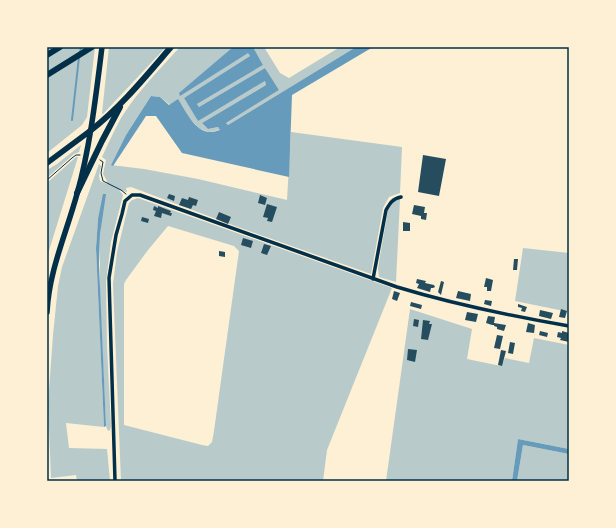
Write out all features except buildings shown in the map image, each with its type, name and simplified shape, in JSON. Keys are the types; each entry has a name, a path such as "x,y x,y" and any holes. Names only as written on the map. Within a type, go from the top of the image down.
{"highway":[{"path":"47,55 60,47"},
{"path":"47,75 92,47"},
{"path":"90,131 102,122 171,47"},
{"path":"77,193 124,99"}],"main road":[{"path":"47,312 53,271 77,193 90,131 102,47"},
{"path":"47,163 90,131"}],"street":[{"path":"115,481 109,278 116,236 126,201 132,195 140,195 373,279 424,295 472,307 569,326"},
{"path":"373,279 386,210 390,202 395,198 400,197"}],"shaded area":[{"path":"47,47 95,47 87,117 82,125 47,153"},
{"path":"109,47 166,47 103,114 102,113"},
{"path":"180,47 233,47 180,93 248,52 250,56 184,98 198,120 265,81 266,85 202,123 208,129 218,127 220,130 209,132 200,129 160,97 151,96 126,135 111,165 144,169 198,179 287,200 291,132 402,147 400,193 389,197 383,208 371,274 235,226 131,187 126,188 127,192 119,190 123,195 111,242 106,282 107,347 111,426 110,430 108,431 106,426 100,299 101,218 98,219 96,248 104,427 66,423 69,448 107,449 110,481 77,481 76,475 51,478 48,404 58,286 62,267 99,164 101,166 99,176 100,181 107,184 103,174 106,160 102,157 121,118 141,90"},
{"path":"253,47 264,47 280,73 289,78 340,47 356,47 228,125 226,123 279,90 265,68 199,107 197,104 263,65"},
{"path":"81,145 79,152 74,154 47,178 47,170"},
{"path":"76,157 78,157 47,257 47,183"},
{"path":"138,198 392,288 327,450 323,481 121,481 113,284 117,252 129,203","holes":["168,226 234,246 239,251 212,442 208,446 202,445 124,425 124,284 126,280"]},
{"path":"400,199 396,282 379,277 378,268 388,210 392,201"},
{"path":"523,248 569,253 569,312 515,301"},
{"path":"410,309 472,329 467,359 501,366 505,358 529,363 534,338 569,345 569,449 518,439 512,481 386,481"},
{"path":"523,445 569,454 569,481 517,481"}],"water":[{"path":"233,47 253,47 263,65 197,104 199,107 265,68 279,90 226,123 228,125 356,47 373,47 292,95 289,177 182,153 156,116 146,116 113,166 111,165 126,135 151,96 160,97 169,105 178,99 191,120 200,128 210,132 220,130 218,127 208,129 202,123 266,85 265,81 198,121 184,98 250,56 248,53 180,96 179,93"},
{"path":"103,194 106,194 100,234 99,264 106,426 104,427 96,248 98,219"},
{"path":"518,439 569,449 569,454 523,445 517,481 512,481"}],"waterway":[{"path":"80,53 81,47"},
{"path":"72,120 79,57"}]}
